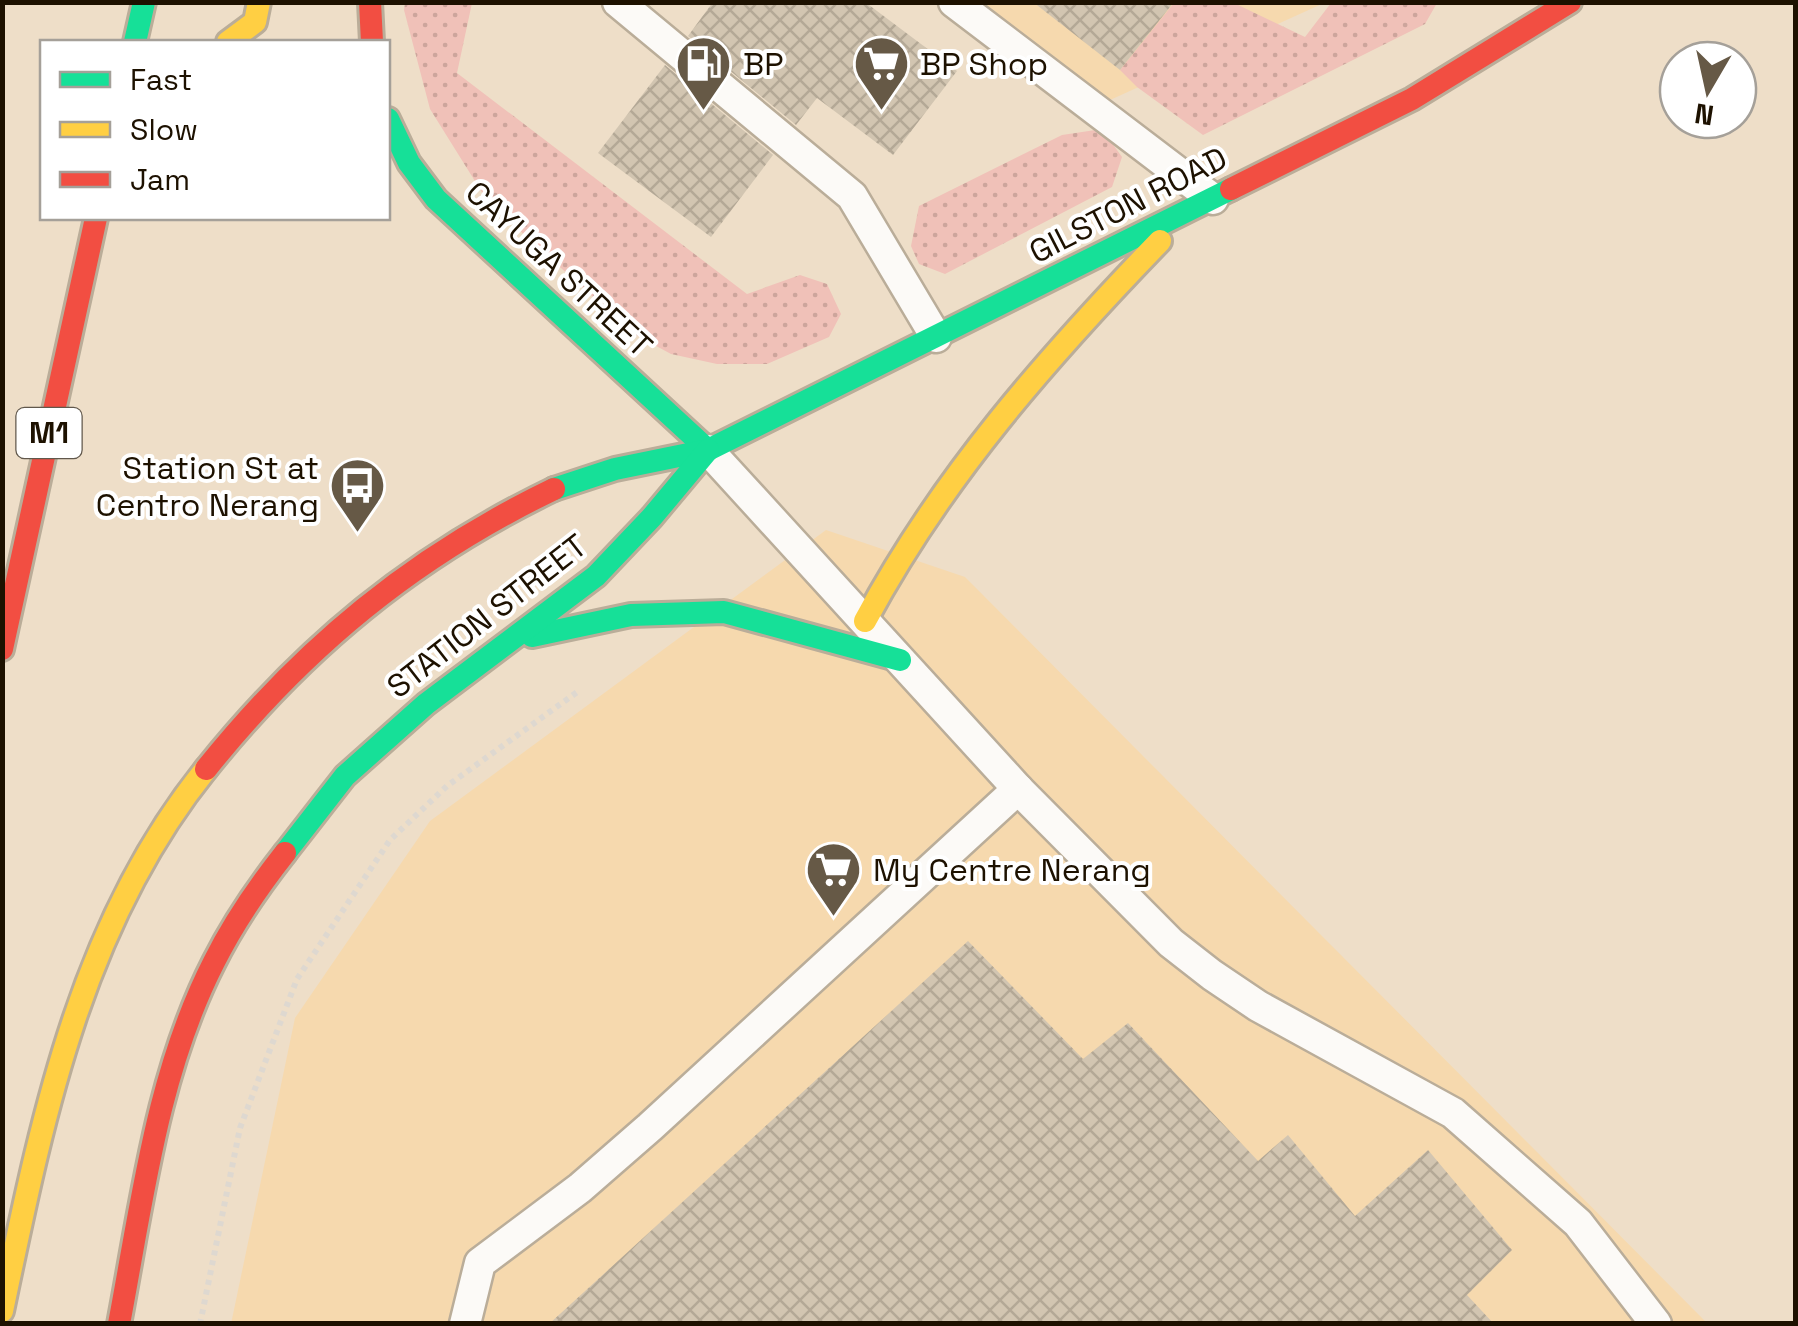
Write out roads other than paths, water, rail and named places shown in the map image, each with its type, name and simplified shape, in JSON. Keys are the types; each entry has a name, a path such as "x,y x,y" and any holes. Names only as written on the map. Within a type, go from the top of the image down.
{"main road":[{"path":"134,40 144,2"},
{"path":"231,40 255,22 259,2"},
{"path":"370,2 372,40"},
{"name":"GILSTON ROAD","path":"708,450 1412,99 1555,7"},
{"name":"CAYUGA STREET","path":"390,122 410,163 436,200 708,450"},
{"path":"865,621 894,566 938,499 1035,373 1202,204"},
{"name":"M1","path":"2,649 96,220"},
{"name":"STATION STREET","path":"119,1324 152,1152 181,1041 214,961 274,866 345,776 426,704 596,576 708,450"},
{"name":"STATION STREET","path":"2,1312 39,1139 86,982 113,917 148,855 193,784 229,738 340,627 467,536 562,486 638,464 708,450"},
{"path":"511,642 605,619 694,611 746,616 900,660"}],"lane":[{"path":"618,2 852,196 936,338"},
{"path":"954,2 1202,204"},
{"path":"708,450 1018,789 1171,942 1258,1006 1453,1113 1578,1223 1656,1324"},
{"path":"465,1324 480,1264 580,1188 1018,789"}],"place":[{"name":"BP","path":"704,113"},
{"name":"BP Shop","path":"881,113"},
{"name":"Station St at Centro Nerang","path":"358,535"},
{"name":"My Centre Nerang","path":"834,919"}]}
